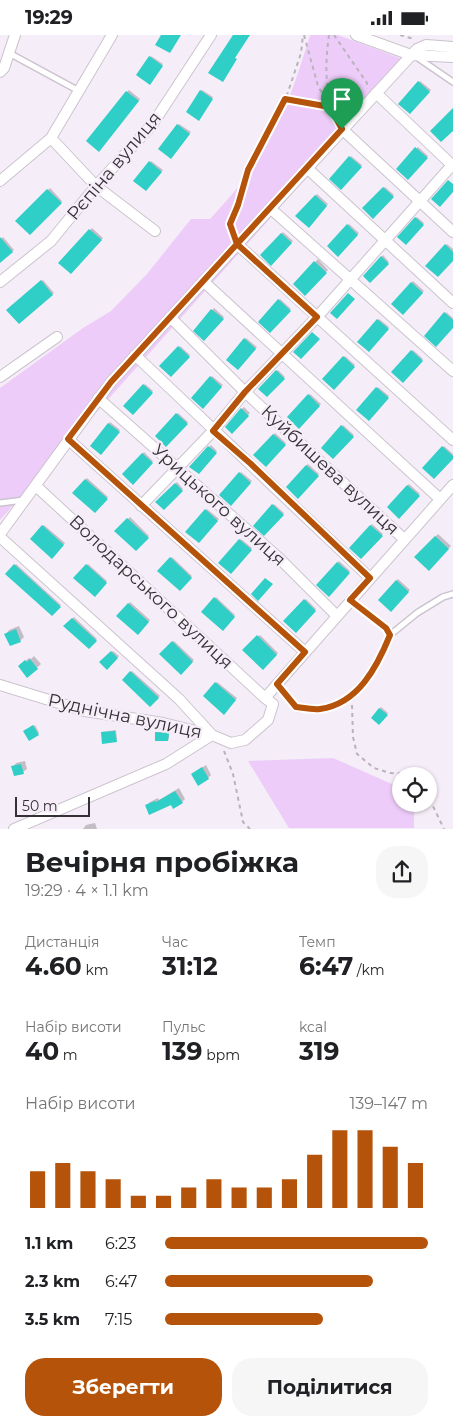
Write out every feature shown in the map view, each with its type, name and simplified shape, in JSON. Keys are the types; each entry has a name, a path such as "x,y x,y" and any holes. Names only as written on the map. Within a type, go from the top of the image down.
{"street":[{"path":"0,72 4,68 4,51 15,35"},
{"path":"0,181 51,138 112,35"},
{"name":"Рєпіна вулиця","path":"0,282 51,241 96,186 152,125 211,35"},
{"path":"356,35 411,55 453,57"},
{"path":"453,47 426,45 417,49 342,129 98,398 0,535 180,699 212,735 232,743 245,741 268,721 273,704 265,698 453,485"},
{"path":"141,506 213,431 245,392 317,317 453,165 376,93"},
{"path":"342,129 453,232"},
{"path":"51,138 96,186 155,231"},
{"path":"307,169 453,303"},
{"path":"270,208 453,371"},
{"path":"237,244 453,440"},
{"path":"203,281 440,499"},
{"name":"Куйбишева вулиця","path":"170,317 245,392 404,539"},
{"path":"0,377 57,337"},
{"path":"135,355 370,578"},
{"name":"Урицького вулиця","path":"98,398 279,559 337,615"},
{"path":"68,439 305,652"},
{"name":"Володарського вулиця","path":"36,486 265,698"},
{"name":"Руднічна вулиця","path":"0,685 85,711 163,723 212,735"},
{"name":"Руднічна вулиця","path":"14,829 166,764 212,735"}],"lane":[{"path":"4,51 79,91"},
{"path":"411,55 422,60 453,81"},
{"path":"0,503 26,500"},
{"path":"277,684 296,707 319,709 334,705 351,697 374,669 390,635 417,613 443,597 453,594"},
{"path":"350,600 386,628 390,635"}],"path":[{"path":"237,244 230,224 238,205 248,170 285,99 301,53 304,35"},
{"path":"304,35 318,86 342,129"},
{"path":"329,35 326,63 330,107"},
{"path":"334,35 367,83 369,101"},
{"path":"285,99 330,107"},
{"path":"351,697 357,753 374,768 392,773"},
{"path":"212,735 222,747 232,774 243,822 250,829"},
{"path":"436,812 444,829"}],"shaded area":[{"path":"310,35 338,35 410,62 0,520 0,388 83,328 111,311 147,274 191,219 210,219 227,201 257,161 276,127 293,88"},
{"path":"333,758 392,784 392,812 414,812 414,828 289,828 248,761"}],"building":[{"path":"161,35 181,35 170,53 155,45"},
{"path":"233,35 250,35 235,58 237,59 223,82 208,73"},
{"path":"149,56 163,66 150,85 136,75"},
{"path":"418,81 430,92 410,114 398,104"},
{"path":"200,90 213,99 199,121 186,112"},
{"path":"126,91 139,101 99,152 86,141"},
{"path":"453,108 453,131 441,142 430,131"},
{"path":"177,124 190,134 171,159 158,149"},
{"path":"415,147 428,158 408,180 396,169"},
{"path":"349,156 362,167 341,190 329,179"},
{"path":"149,161 162,172 146,191 133,181"},
{"path":"448,180 453,184 453,192 440,207 431,199"},
{"path":"383,187 394,197 373,219 362,208"},
{"path":"47,189 62,203 30,235 15,221"},
{"path":"315,195 327,206 309,228 295,216"},
{"path":"415,217 424,225 406,245 397,237"},
{"path":"347,224 358,235 338,257 327,246"},
{"path":"89,229 102,240 71,274 58,263"},
{"path":"281,233 292,243 271,266 260,255"},
{"path":"0,237 13,252 0,263"},
{"path":"445,244 453,252 453,261 438,277 425,266"},
{"path":"381,256 389,264 370,283 363,276"},
{"path":"314,261 327,273 305,296 293,284"},
{"path":"41,280 53,295 19,324 6,310"},
{"path":"411,282 423,293 403,315 391,304"},
{"path":"348,293 355,299 337,319 330,313"},
{"path":"278,299 291,311 270,333 258,322"},
{"path":"211,309 224,319 204,341 193,331"},
{"path":"444,312 453,320 453,328 436,347 424,336"},
{"path":"377,319 389,329 369,352 357,342"},
{"path":"312,332 320,339 301,359 293,352"},
{"path":"244,338 256,349 238,370 226,360"},
{"path":"178,346 190,357 171,377 159,366"},
{"path":"411,350 423,361 403,383 391,372"},
{"path":"343,356 355,367 334,390 322,379"},
{"path":"276,370 285,379 267,397 258,389"},
{"path":"210,376 222,387 203,409 191,398"},
{"path":"143,384 153,393 133,415 123,406"},
{"path":"376,387 389,398 369,421 356,410"},
{"path":"308,394 320,406 299,429 287,417"},
{"path":"241,408 249,416 232,434 225,427"},
{"path":"176,413 188,424 166,447 155,436"},
{"path":"108,423 120,432 101,455 90,446"},
{"path":"341,425 354,437 333,459 321,448"},
{"path":"273,434 286,445 266,467 253,455"},
{"path":"208,446 217,453 199,474 189,467"},
{"path":"442,446 453,456 453,459 434,479 422,468"},
{"path":"142,453 153,463 133,485 122,474"},
{"path":"306,465 319,476 298,499 286,487"},
{"path":"239,472 251,483 231,506 219,495"},
{"path":"85,479 108,499 95,513 72,493"},
{"path":"175,483 183,491 164,510 155,502"},
{"path":"407,485 420,496 399,519 387,507"},
{"path":"272,504 284,515 264,536 253,526"},
{"path":"205,509 218,521 199,543 185,532"},
{"path":"127,518 149,538 136,551 114,531"},
{"path":"42,525 64,545 52,559 30,539"},
{"path":"370,525 383,536 361,559 349,548"},
{"path":"435,536 449,549 429,571 414,557"},
{"path":"239,539 252,550 231,574 218,563"},
{"path":"170,557 192,578 180,591 157,571"},
{"path":"337,562 350,573 329,597 316,585"},
{"path":"14,564 61,607 52,616 5,574"},
{"path":"86,564 107,583 95,597 73,578"},
{"path":"265,578 273,584 258,601 251,594"},
{"path":"396,580 409,592 391,612 378,600"},
{"path":"214,597 235,617 223,631 201,612"},
{"path":"304,599 316,611 296,633 283,621"},
{"path":"128,603 149,622 138,635 116,616"},
{"path":"72,618 97,641 89,649 63,626"},
{"path":"16,629 21,642 10,646 4,634"},
{"path":"257,635 277,655 263,670 242,650"},
{"path":"172,641 193,662 181,675 159,654"},
{"path":"111,651 118,658 107,670 99,662"},
{"path":"30,659 38,669 27,678 18,666 25,660 27,662"},
{"path":"130,671 159,698 150,707 122,680"},
{"path":"215,682 236,700 224,715 203,696"},
{"path":"379,708 388,715 379,725 371,718"},
{"path":"33,725 39,735 29,741 23,731"},
{"path":"115,731 117,742 102,744 101,732"},
{"path":"155,732 169,733 168,741 155,741"},
{"path":"21,764 24,774 14,776 11,766"},
{"path":"202,767 209,779 198,786 191,774"},
{"path":"175,791 183,803 173,809 171,805 149,815 145,805 156,802"}],"route":[{"path":"342,129 237,244 111,382 68,439 305,652 277,684 296,707 319,709 334,705 351,697 360,688 374,669 390,635 386,628 374,617 364,612 350,600 370,578 251,464 213,431 245,392 317,317 237,244 230,224 238,205 248,170 285,99 330,107 342,129"}]}
